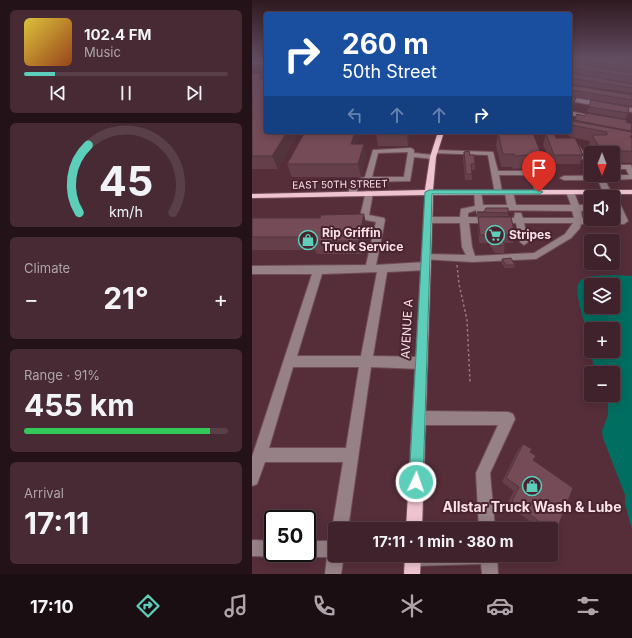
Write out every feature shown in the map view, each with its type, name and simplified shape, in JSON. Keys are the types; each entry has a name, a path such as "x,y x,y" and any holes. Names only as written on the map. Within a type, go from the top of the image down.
{"main road":[{"name":"AVENUE A","path":"414,522 429,192 434,155 440,134"},
{"name":"EAST 50TH STREET","path":"252,196 429,192 584,192"},
{"name":"EAST 50TH STREET","path":"620,192 632,192"}],"street":[{"path":"572,99 632,110"},
{"path":"572,113 593,118"},
{"path":"575,144 584,158"},
{"path":"352,194 355,184 363,180 407,178 411,150 375,151 368,179"},
{"path":"411,155 491,154 498,192"},
{"path":"620,167 628,167 632,174"},
{"path":"495,176 535,179 539,192"},
{"path":"564,178 584,177"},
{"path":"620,177 632,177"},
{"path":"478,192 489,214"},
{"path":"508,213 509,192"},
{"path":"252,270 318,271 370,269 426,261 536,256 568,236 578,226 575,208 570,192"},
{"path":"369,194 361,217 381,220 370,269"},
{"path":"472,259 467,247 464,211 489,214 584,208"},
{"path":"428,220 464,220 489,214 517,211 524,242"},
{"path":"508,213 519,221 584,221"},
{"path":"620,213 624,222 620,222"},
{"path":"341,522 382,268"},
{"path":"252,480 318,271"},
{"path":"289,362 366,361 421,364"},
{"path":"419,418 508,419 483,473 486,522"},
{"path":"260,455 351,455"},
{"path":"252,548 264,549"},
{"path":"316,549 328,549"},
{"path":"333,574 335,562"},
{"path":"489,562 490,574"}],"path":[{"path":"455,265 458,266 459,284 467,320 470,382"}],"shaded area":[{"path":"594,276 632,276 632,530 625,503 625,495 603,438 602,431 608,415 608,402 620,402 620,366 594,366 592,358 620,358 620,322 585,322 578,295 579,283 584,278 584,314 620,314 620,278 585,278"}],"building":[{"path":"252,86 264,86 264,134 286,134 272,156 252,156"},
{"path":"572,86 632,95 632,100 572,90"},
{"path":"618,86 632,86 632,88"},
{"path":"572,97 576,98 574,102 572,102"},
{"path":"591,100 629,107 628,113 589,107"},
{"path":"586,113 627,120 626,122 632,124 631,131 574,120 577,114 585,116"},
{"path":"573,121 632,132 632,136 630,136 632,139 632,151 620,151 620,146 598,146 592,135 607,135 607,132 572,125"},
{"path":"304,134 354,134 351,144 364,144 358,164 287,164"},
{"path":"498,134 533,134 541,154 515,156 514,154 503,154"},
{"path":"546,134 554,134 556,138 575,138 583,155 554,155"},
{"path":"469,151 470,155 474,155 475,164 471,164 472,174 466,174 464,152"},
{"path":"486,208 508,208 508,213 477,212 484,212"},
{"path":"364,214 358,241 311,241 312,237 252,237 252,218 320,218 321,215"},
{"path":"478,217 511,217 515,235 498,235 505,245 497,246 490,235 480,235"},
{"path":"511,258 515,265 506,265 502,259"},
{"name":"Allstar Truck Wash & Lube","path":"523,444 532,449 530,452 536,456 533,460 573,488 558,526 558,522 540,522 512,501 519,487 506,478"}],"place":[{"name":"Stripes","path":"495,235"},
{"name":"Rip Griffin Truck Service","path":"308,240"},
{"name":"Allstar Truck Wash & Lube","path":"532,486"}],"route":[{"path":"416,482 429,192 539,192"}]}
